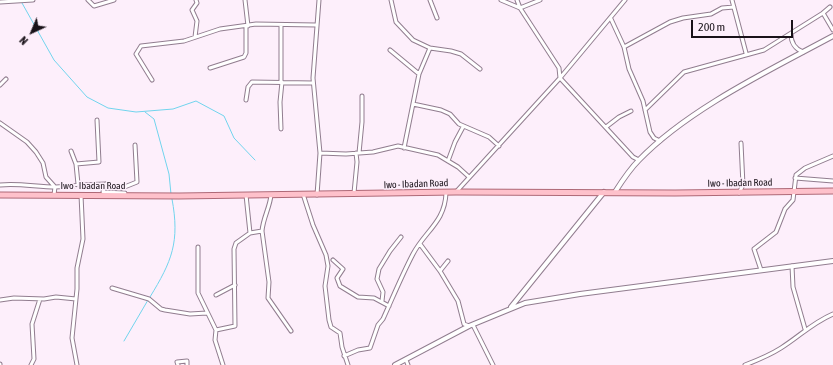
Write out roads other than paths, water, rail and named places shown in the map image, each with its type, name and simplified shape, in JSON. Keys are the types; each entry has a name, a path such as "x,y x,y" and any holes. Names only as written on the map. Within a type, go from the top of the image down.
{"main road":[{"name":"Iwo - Ibadan Road","path":"0,195 179,196 246,194 271,195 302,193 317,195 456,192 739,193 833,191"}],"street":[{"path":"0,2 34,0"},
{"path":"88,0 94,6 114,0"},
{"path":"196,0 197,3 192,10 197,21 196,37"},
{"path":"210,68 244,56 246,53 247,26 245,0"},
{"path":"317,195 320,153 313,83 319,0"},
{"path":"391,0 396,22 413,40 430,48 461,54 480,69"},
{"path":"430,0 437,18"},
{"path":"501,0 520,8 540,0"},
{"path":"517,0 520,8 559,68 560,78 633,157 639,160"},
{"path":"456,192 560,78 625,0"},
{"path":"732,0 746,53"},
{"path":"624,46 670,22 683,18 711,14 722,8 734,7"},
{"path":"645,110 684,72 746,53 764,50 791,34 830,7"},
{"path":"823,13 833,30"},
{"path":"610,19 624,46 629,69 645,110 650,132 654,138 660,141"},
{"path":"281,25 281,128"},
{"path":"152,80 136,54 139,47 184,41 220,29 247,26 316,25"},
{"path":"791,34 791,39 795,46 803,52"},
{"path":"615,192 639,160 660,141 706,108 833,36"},
{"path":"404,148 419,74 430,48"},
{"path":"390,50 419,74"},
{"path":"0,85 6,79"},
{"path":"246,100 248,87 252,82 313,83"},
{"path":"354,194 357,153 362,122 362,96"},
{"path":"413,104 440,110 450,114 463,127 489,137 499,146"},
{"path":"606,128 619,117 631,111"},
{"path":"76,164 100,162 97,120"},
{"path":"0,123 27,142 36,152 43,163 46,177 55,187 54,195"},
{"path":"448,161 455,142 463,127"},
{"path":"739,193 743,185 741,143"},
{"path":"0,185 15,183 55,187 78,184 106,184 110,188 122,188 137,182 135,145"},
{"path":"320,153 373,152 398,146 438,156 448,161 469,177"},
{"path":"71,151 76,164 78,184"},
{"path":"761,270 754,249 776,232 785,209 793,200 794,178 805,168 833,156"},
{"path":"794,178 833,181"},
{"path":"106,184 102,192 164,196"},
{"path":"511,308 604,192"},
{"path":"302,193 312,225 326,255 328,266 325,286 329,320 331,327 340,333 344,356 348,365"},
{"path":"344,356 358,350 370,348 378,325 384,319 413,254 440,218 444,208 446,193"},
{"path":"246,194 250,233"},
{"path":"77,365 72,338 77,290 77,268 83,239 81,195"},
{"path":"271,195 270,204 263,223 262,231 269,282 268,298 291,331"},
{"path":"216,330 235,326 235,245 250,233 262,231"},
{"path":"382,301 383,292 376,279 379,269 401,237"},
{"path":"420,244 440,271 458,301 464,324 471,326 493,365"},
{"path":"198,246 198,293 216,330 215,340 223,365"},
{"path":"333,260 343,269 337,278 340,286 358,296 374,298 389,306"},
{"path":"440,271 448,261"},
{"path":"395,365 471,326 516,306 580,294 833,261"},
{"path":"792,266 793,287 805,329"},
{"path":"216,295 235,285"},
{"path":"112,288 149,299 161,309 190,314 207,312"},
{"path":"0,300 14,298 40,299 56,297 76,299"},
{"path":"31,365 34,359 32,324 40,299"},
{"path":"516,306 516,312"},
{"path":"745,365 768,356 783,347 805,329 833,314"},
{"path":"178,365 177,362 185,360 187,360 187,365"},
{"path":"406,360 408,365"}],"waterway":[{"path":"22,3 54,60 87,97 108,108 136,112 173,109 196,101 224,116 234,138 255,160"},
{"path":"145,112 154,119 169,174 171,194"},
{"path":"150,297 164,273 172,251 175,227 172,199"},
{"path":"124,341 148,300"}]}
